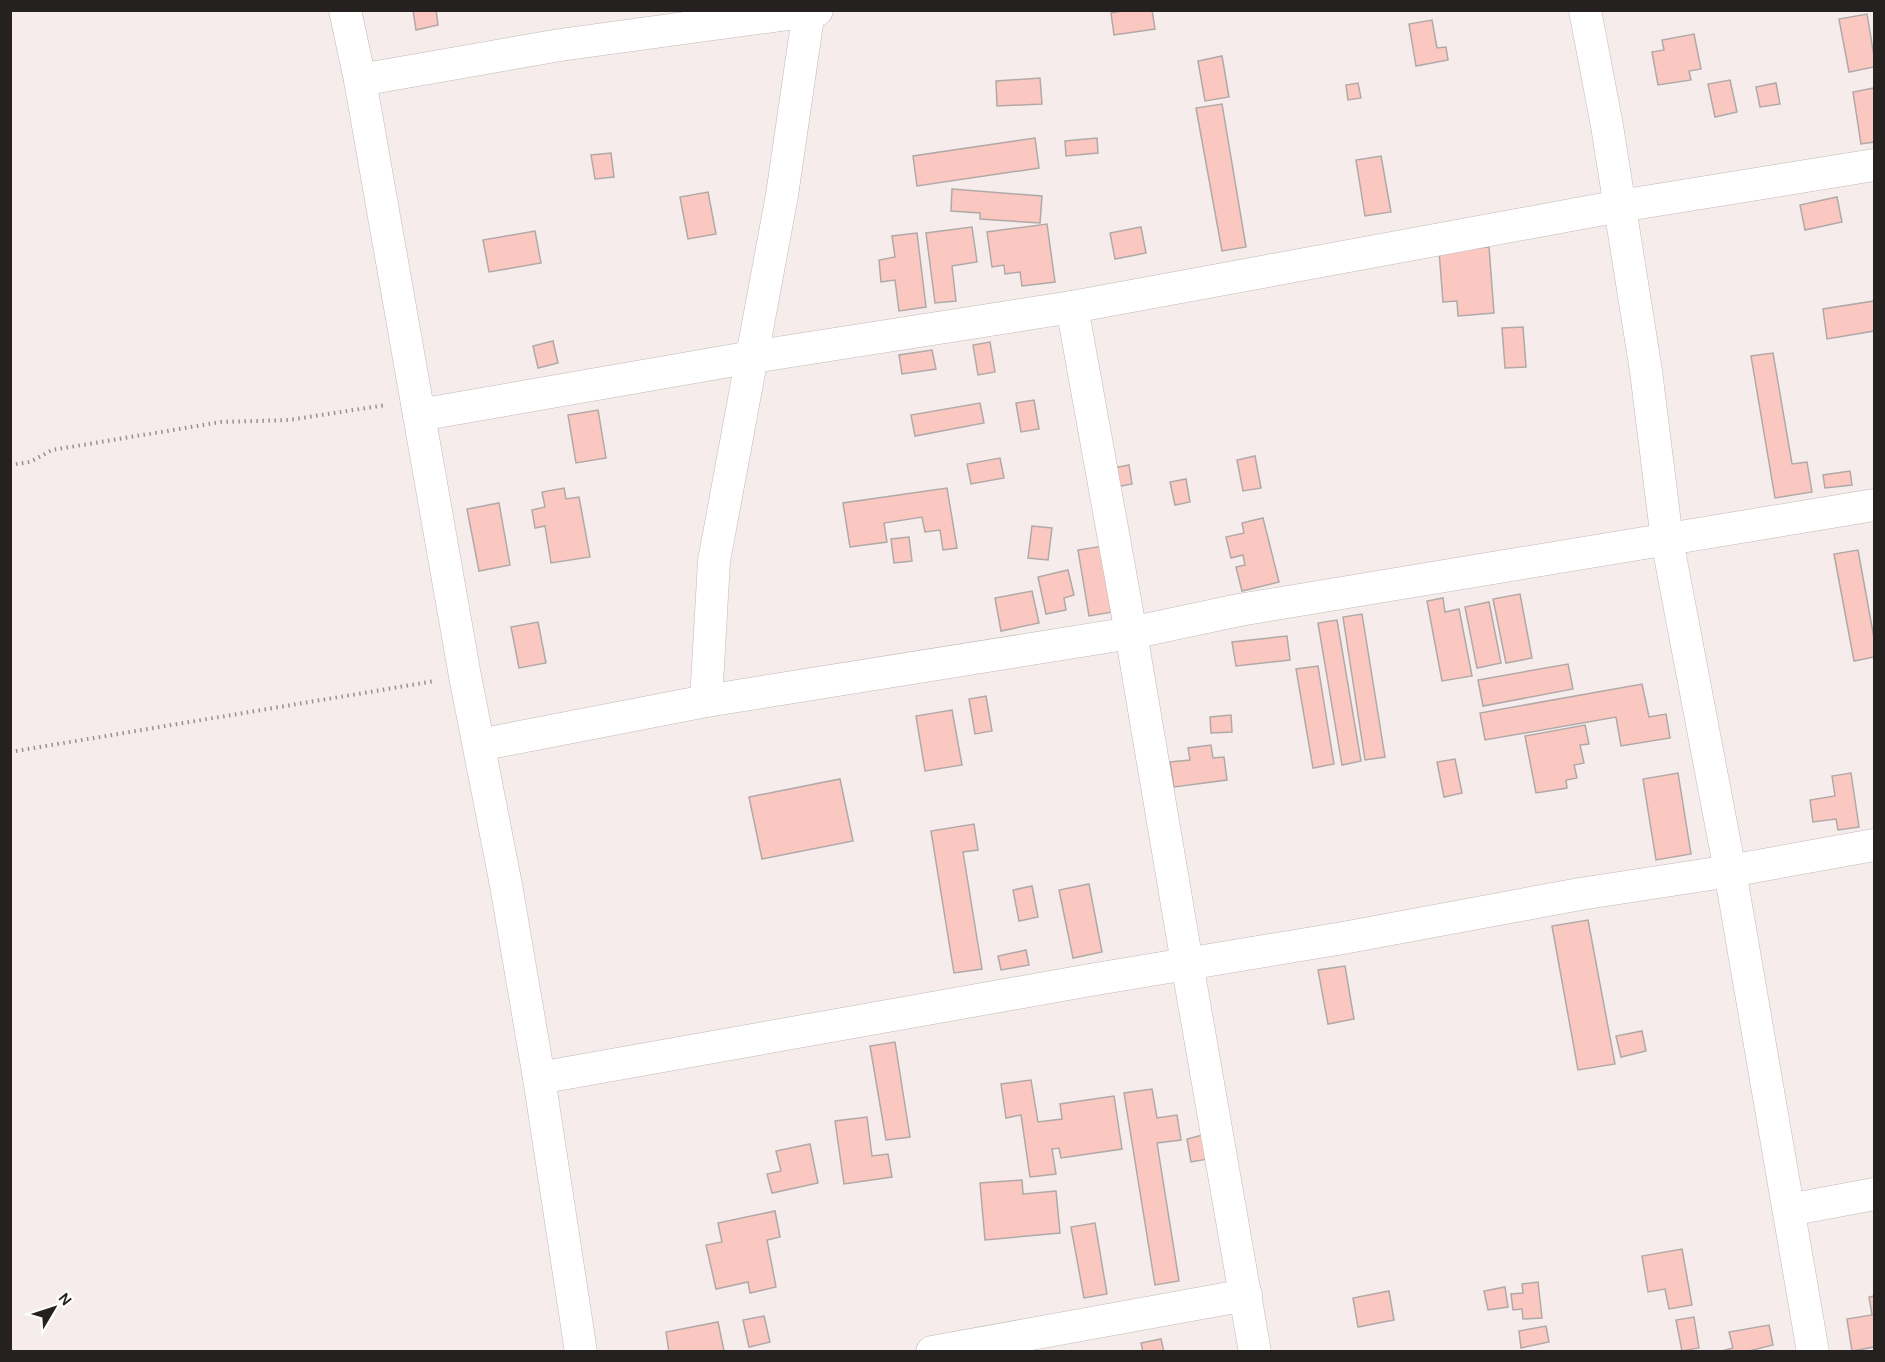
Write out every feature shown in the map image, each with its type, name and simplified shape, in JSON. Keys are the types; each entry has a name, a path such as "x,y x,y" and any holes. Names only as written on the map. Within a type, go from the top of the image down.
{"street":[{"path":"345,10 360,80 465,676 506,885 539,1078 580,1352"},
{"path":"1585,10 1607,126 1646,371 1667,540 1730,871 1813,1352"},
{"path":"360,80 560,45 812,11 782,195 714,561 706,701"},
{"path":"418,407 1072,307 1620,206 1875,165"},
{"path":"1072,307 1131,633 1186,963 1255,1352"},
{"path":"479,745 706,701 1131,633 1239,610 1875,505"},
{"path":"539,1078 1186,963 1342,938 1580,894 1730,871 1875,845"},
{"path":"1789,1210 1875,1194"},
{"path":"932,1352 1246,1295"}],"path":[{"path":"10,465 30,462 52,450 221,422 289,420 418,407"},
{"path":"10,752 465,676"}],"building":[{"path":"413,10 436,10 438,25 416,30"},
{"path":"1127,10 1152,10 1155,29 1114,35 1111,13"},
{"path":"1867,14 1874,67 1849,72 1839,19"},
{"path":"1432,20 1437,48 1446,47 1448,60 1416,66 1409,24"},
{"path":"1694,34 1701,69 1689,71 1691,80 1658,85 1652,52 1664,50 1662,40"},
{"path":"1222,56 1229,97 1205,101 1198,61"},
{"path":"1040,78 1042,104 997,106 996,81"},
{"path":"1730,80 1737,112 1715,117 1708,84"},
{"path":"1358,83 1361,98 1348,100 1346,85"},
{"path":"1776,83 1780,104 1760,107 1756,87"},
{"path":"1874,88 1874,142 1861,144 1853,92"},
{"path":"1222,104 1246,247 1222,251 1196,108"},
{"path":"1035,138 1039,168 917,186 913,156"},
{"path":"1097,138 1098,153 1066,156 1065,141"},
{"path":"611,153 614,177 595,179 591,155"},
{"path":"1381,156 1391,212 1365,216 1356,160"},
{"path":"952,189 1042,196 1040,223 980,219 980,213 951,211"},
{"path":"708,192 716,234 688,239 680,197"},
{"path":"1837,197 1842,222 1805,230 1800,205"},
{"path":"1047,224 1055,282 1022,286 1020,272 1005,274 1004,265 992,267 987,232"},
{"path":"972,227 977,262 952,266 956,301 935,303 926,233"},
{"path":"1141,227 1146,253 1115,259 1110,233"},
{"path":"535,231 541,263 489,272 483,240"},
{"path":"917,233 926,307 899,311 895,280 881,282 879,260 895,257 892,236"},
{"path":"1489,247 1494,313 1458,316 1457,301 1443,302 1439,251"},
{"path":"1874,301 1874,331 1827,339 1823,309"},
{"path":"1523,327 1526,367 1505,368 1502,328"},
{"path":"553,341 558,363 538,368 533,346"},
{"path":"990,342 995,372 978,375 973,345"},
{"path":"932,350 936,369 902,374 899,355"},
{"path":"1773,353 1792,464 1807,462 1812,492 1775,498 1751,356"},
{"path":"1034,400 1039,429 1021,432 1016,403"},
{"path":"980,403 984,423 915,436 911,415"},
{"path":"598,410 606,458 576,463 568,415"},
{"path":"1255,456 1261,488 1243,491 1237,460"},
{"path":"1000,458 1004,478 971,484 967,464"},
{"path":"1129,465 1132,484 1116,487 1113,468"},
{"path":"1850,471 1852,485 1825,488 1823,475"},
{"path":"1186,479 1190,502 1175,505 1170,482"},
{"path":"564,488 566,499 579,497 590,557 551,563 545,526 535,528 532,510 545,507 542,492"},
{"path":"947,488 957,548 943,550 940,530 925,532 922,517 884,523 887,542 850,547 843,503"},
{"path":"499,503 510,565 479,571 467,509"},
{"path":"1263,518 1279,582 1242,591 1236,567 1245,565 1243,555 1231,558 1226,537 1244,533 1242,523"},
{"path":"1032,526 1052,528 1048,560 1028,558"},
{"path":"909,537 912,561 894,563 891,539"},
{"path":"1103,546 1113,612 1089,616 1078,550"},
{"path":"1858,550 1874,638 1874,657 1854,661 1834,554"},
{"path":"1068,570 1074,595 1064,598 1066,610 1046,614 1038,577"},
{"path":"1032,591 1039,623 1001,631 995,598"},
{"path":"1520,594 1532,658 1506,663 1493,599"},
{"path":"1443,598 1445,612 1459,609 1472,676 1442,681 1427,601"},
{"path":"1489,602 1501,663 1477,668 1465,607"},
{"path":"1362,614 1385,757 1365,760 1343,617"},
{"path":"1337,620 1361,761 1342,765 1318,623"},
{"path":"538,622 546,663 519,668 511,627"},
{"path":"1287,636 1290,660 1236,666 1232,642"},
{"path":"1568,664 1573,689 1483,706 1478,680"},
{"path":"1318,666 1334,764 1313,768 1296,669"},
{"path":"1642,684 1649,717 1666,714 1670,738 1621,746 1616,717 1485,740 1480,713"},
{"path":"986,696 992,731 975,734 969,699"},
{"path":"952,710 962,765 925,771 916,716"},
{"path":"1231,715 1232,732 1211,733 1210,717"},
{"path":"1585,725 1589,744 1580,745 1584,763 1574,765 1577,778 1566,780 1567,788 1536,793 1525,736"},
{"path":"1211,745 1213,758 1224,757 1227,780 1174,787 1170,762 1190,760 1188,748"},
{"path":"1455,759 1462,793 1444,797 1437,762"},
{"path":"1678,773 1691,854 1656,860 1643,779"},
{"path":"1851,773 1859,827 1838,830 1836,819 1813,822 1810,800 1835,796 1832,776"},
{"path":"840,779 853,841 762,859 749,797"},
{"path":"974,824 978,850 963,852 982,969 954,973 931,831"},
{"path":"1089,884 1102,952 1073,958 1059,890"},
{"path":"1032,886 1038,917 1019,921 1013,890"},
{"path":"1588,920 1615,1064 1578,1070 1552,926"},
{"path":"1026,950 1029,965 1001,970 998,956"},
{"path":"1345,966 1354,1019 1328,1024 1318,970"},
{"path":"1642,1031 1646,1051 1621,1057 1616,1036"},
{"path":"895,1042 910,1137 886,1140 870,1046"},
{"path":"1031,1080 1038,1122 1062,1119 1060,1104 1114,1096 1122,1149 1061,1158 1059,1148 1052,1149 1056,1174 1030,1177 1021,1115 1006,1118 1001,1084"},
{"path":"1152,1089 1157,1118 1177,1115 1181,1140 1157,1143 1179,1281 1155,1285 1124,1093"},
{"path":"867,1117 872,1156 888,1154 892,1177 844,1184 835,1121"},
{"path":"1203,1135 1208,1159 1191,1162 1187,1139"},
{"path":"810,1144 818,1183 772,1193 767,1174 781,1171 776,1151"},
{"path":"1022,1180 1023,1194 1056,1191 1060,1233 985,1240 980,1183"},
{"path":"775,1211 780,1237 767,1240 776,1287 750,1293 748,1282 716,1289 706,1245 722,1242 718,1223"},
{"path":"1095,1223 1107,1294 1084,1298 1071,1227"},
{"path":"1682,1249 1692,1305 1669,1309 1665,1289 1648,1292 1642,1256"},
{"path":"1538,1282 1542,1318 1523,1319 1522,1309 1513,1310 1511,1294 1523,1293 1522,1284"},
{"path":"1505,1287 1508,1307 1488,1310 1484,1291"},
{"path":"1389,1291 1394,1320 1358,1327 1353,1298"},
{"path":"1874,1296 1874,1347 1852,1351 1847,1319 1872,1315 1869,1297"},
{"path":"764,1316 770,1342 749,1347 743,1320"},
{"path":"1694,1317 1699,1348 1682,1351 1676,1320"},
{"path":"718,1322 724,1351 669,1352 666,1332"},
{"path":"1769,1325 1773,1345 1745,1352 1718,1352 1733,1348 1729,1332"},
{"path":"1546,1326 1549,1342 1521,1348 1519,1331"},
{"path":"1161,1339 1164,1352 1143,1352 1141,1343"}]}
